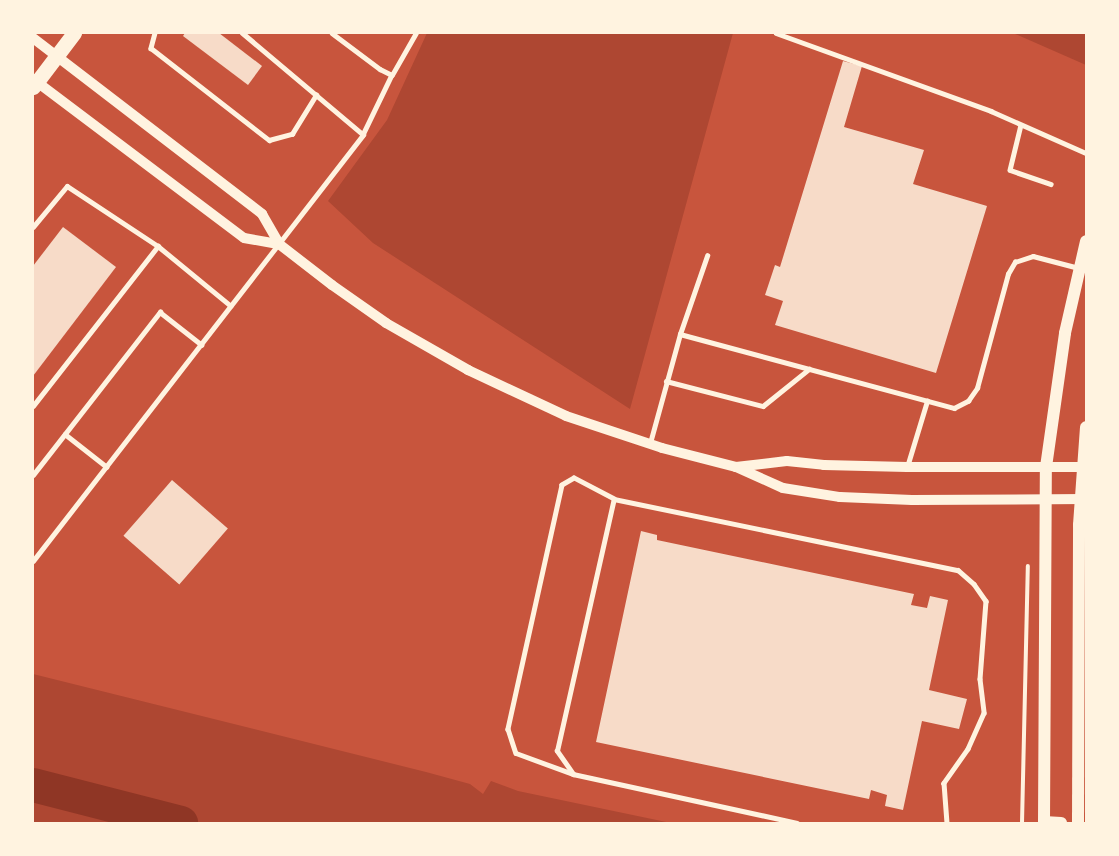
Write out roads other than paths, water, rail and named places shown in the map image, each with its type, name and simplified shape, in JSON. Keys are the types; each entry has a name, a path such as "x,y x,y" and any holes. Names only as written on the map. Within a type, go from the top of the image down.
{"main road":[{"path":"34,83 74,33"},
{"path":"1061,823 1044,823 1046,467 1065,333 1086,241"},
{"path":"1078,823 1086,427"}],"street":[{"path":"33,38 262,214 279,244 386,323 468,370 566,416 650,444 736,467 783,488 840,497 912,500 1083,499"},
{"path":"34,83 244,238 279,244"},
{"path":"736,467 787,460 824,465 907,468 1084,467"}],"lane":[{"path":"155,33 151,48 268,141 292,134 316,95"},
{"path":"242,33 363,135"},
{"path":"332,33 380,69 392,75"},
{"path":"33,561 363,135 392,75 416,33"},
{"path":"777,33 991,111 1086,153"},
{"path":"1021,125 1010,170 1051,184"},
{"path":"33,227 67,186 158,246 231,306"},
{"path":"33,406 158,246"},
{"path":"680,334 954,408 968,401 977,388 1008,274 1016,262 1033,255 1079,268"},
{"path":"650,444 680,334 707,256"},
{"path":"33,475 160,312 201,345"},
{"path":"666,381 763,406 809,369"},
{"path":"907,468 927,401"},
{"path":"65,434 107,466"},
{"path":"797,823 573,774 516,753 508,729 562,486 574,478 614,499 958,570 974,584 986,601 980,679 984,713 968,749 944,783 947,823"},
{"path":"573,774 557,751 614,499"},
{"path":"1038,823 1044,823"}],"waterway":[{"path":"33,785 181,823"}]}
